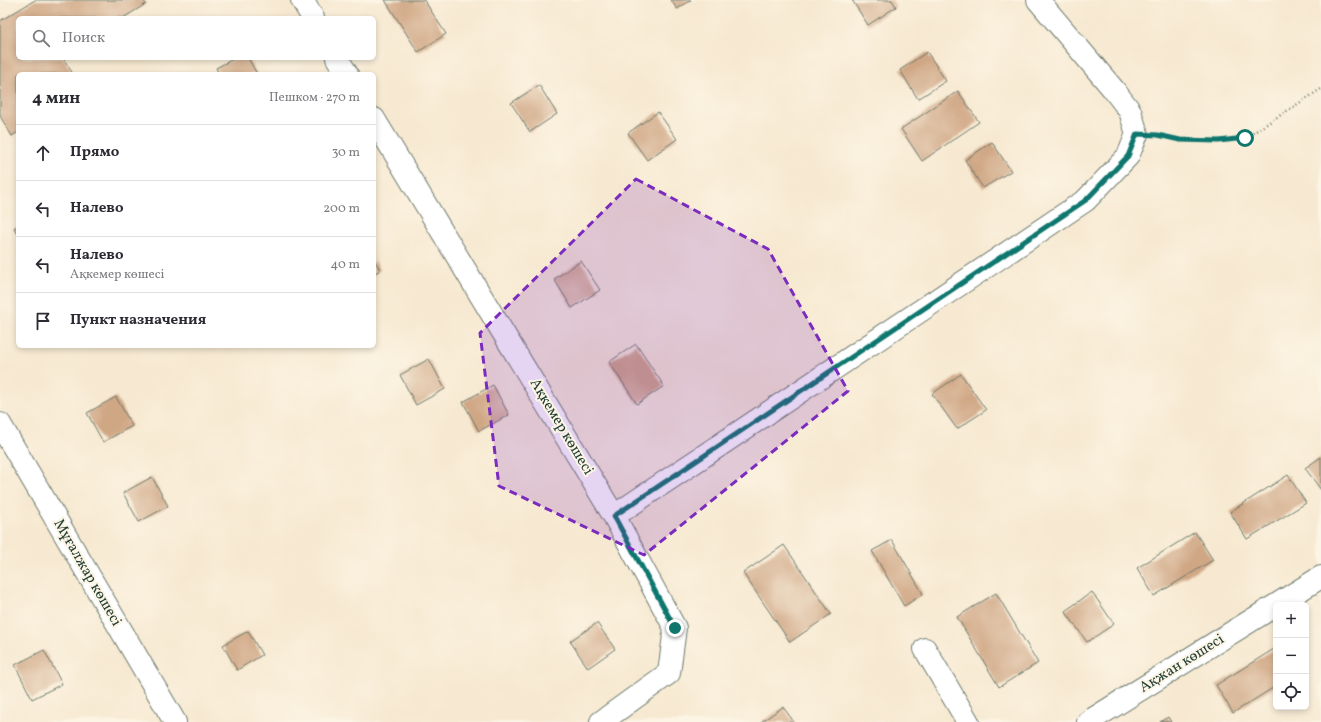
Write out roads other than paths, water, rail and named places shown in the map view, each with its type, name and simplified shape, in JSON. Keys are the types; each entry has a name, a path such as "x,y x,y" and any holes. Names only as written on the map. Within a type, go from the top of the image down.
{"street":[{"path":"302,0 312,16"},
{"path":"614,516 1086,200 1128,156 1137,134 1130,111 1038,0"},
{"path":"338,60 346,72"},
{"name":"Ақкемер көшесі","path":"376,122 614,516 675,628 669,673 601,722"},
{"name":"Мұғалжар көшесі","path":"0,424 175,722"},
{"name":"Ақжан көшесі","path":"1281,602 1321,577"},
{"name":"Ақжан көшесі","path":"1088,722 1273,607"},
{"path":"925,649 968,722"}]}
